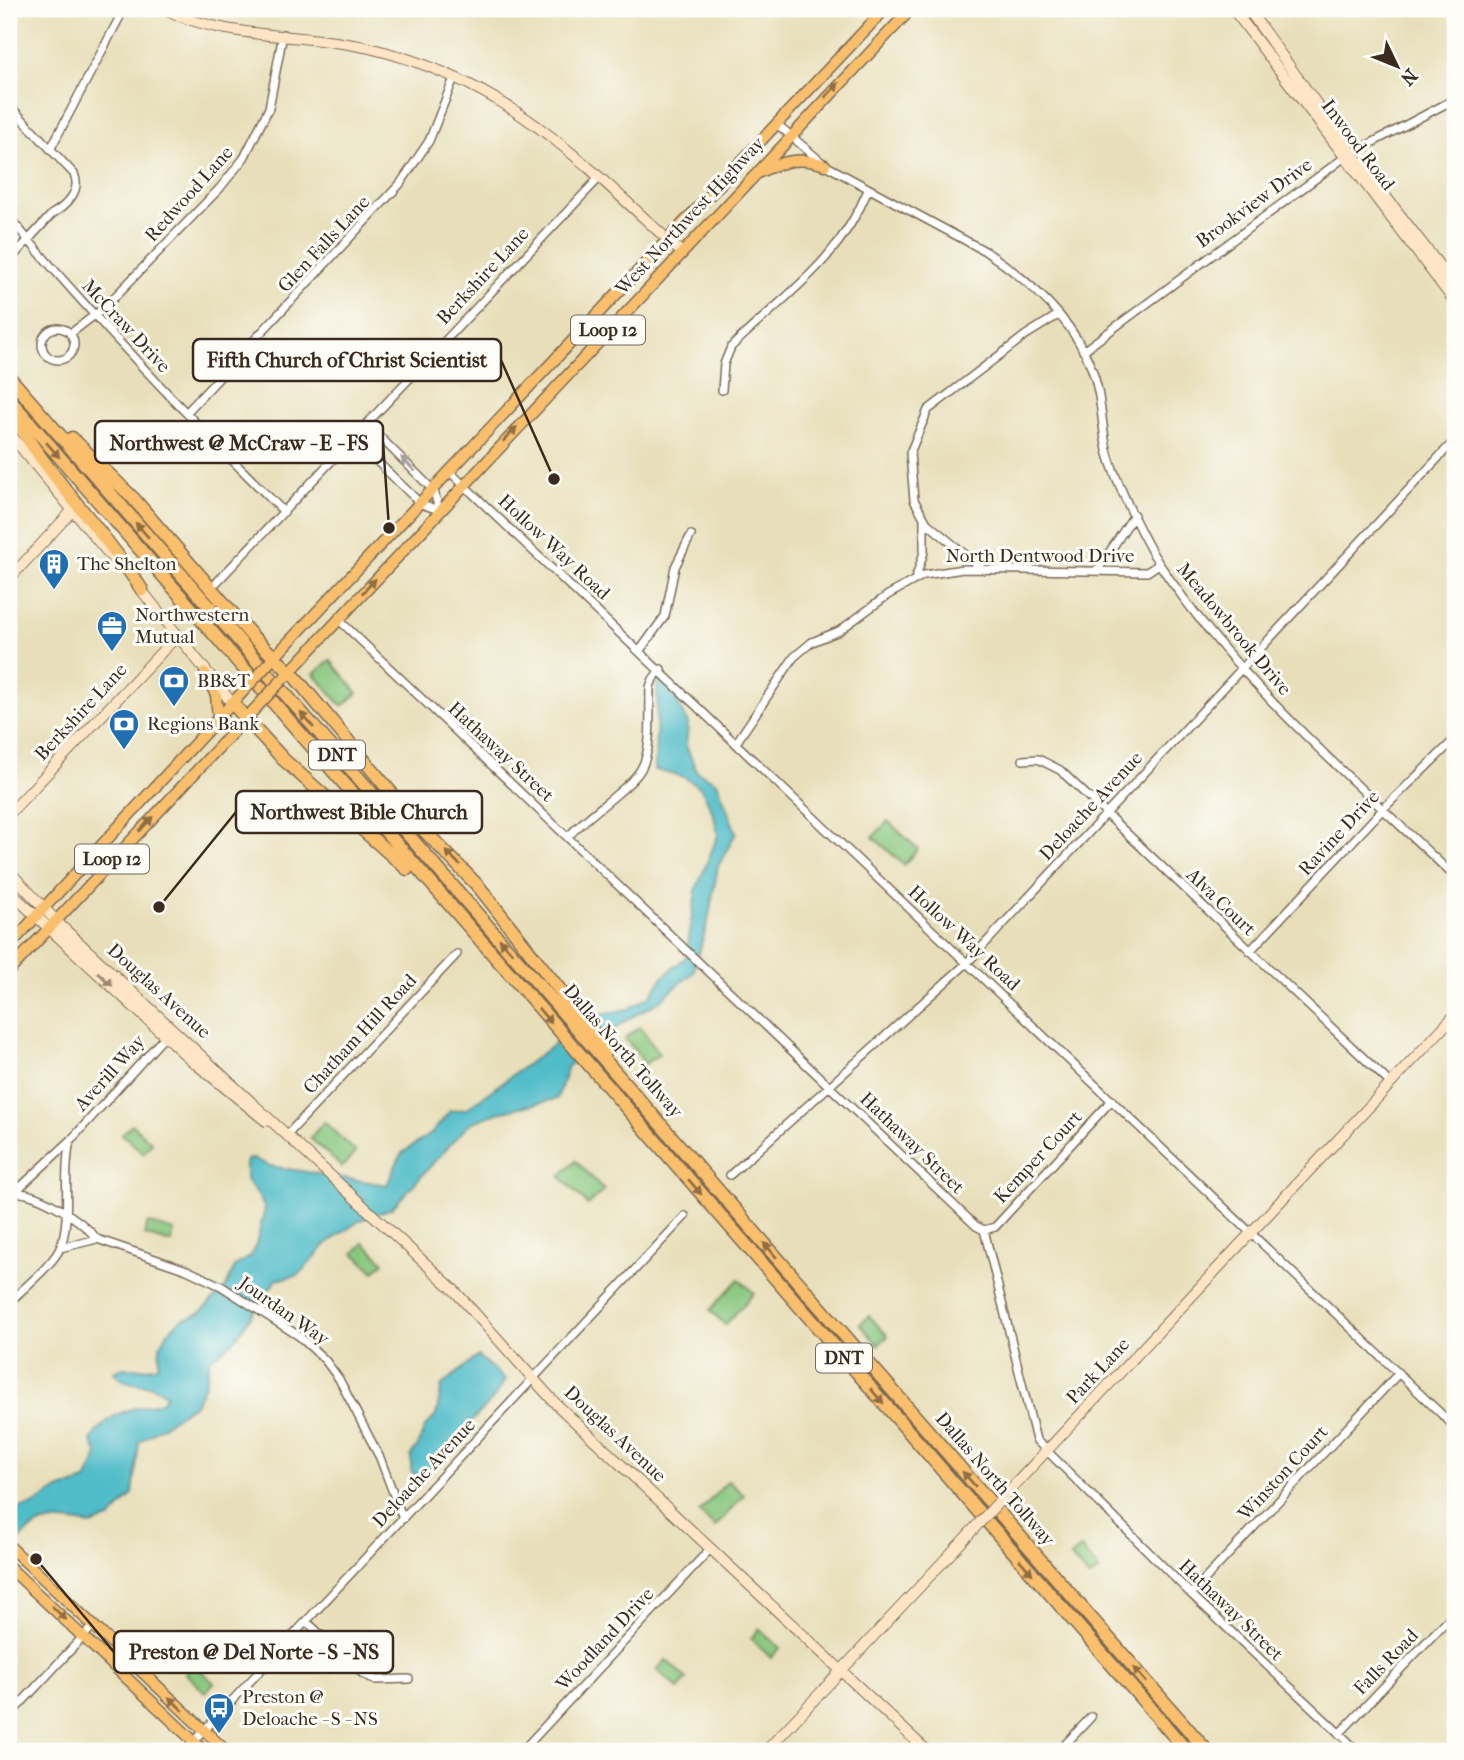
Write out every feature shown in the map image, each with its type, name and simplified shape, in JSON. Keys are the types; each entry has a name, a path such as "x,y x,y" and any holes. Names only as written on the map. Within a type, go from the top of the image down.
{"highway":[{"name":"Dallas North Tollway","path":"9,377 1207,1751"},
{"name":"Dallas North Tollway","path":"9,399 1187,1751"},
{"path":"29,399 120,484 398,803 479,887 589,1025 649,1108"},
{"path":"9,408 62,483 122,558 142,590"},
{"path":"235,700 284,760 443,900"}],"main road":[{"path":"887,9 899,20"},
{"name":"West Northwest Highway","path":"9,946 218,718 887,9"},
{"name":"West Northwest Highway","path":"9,971 911,9"},
{"path":"753,175 789,160 810,160 825,165"},
{"path":"205,673 216,695 218,718"},
{"path":"67,883 79,895"},
{"path":"9,1546 226,1751"},
{"path":"9,1567 204,1751"}],"street":[{"path":"51,148 124,9"},
{"path":"166,9 213,27 283,34 370,48 454,78 536,123 600,177 681,252"},
{"name":"Inwood Road","path":"1234,9 1431,262 1455,302"},
{"name":"Inwood Road","path":"1248,9 1349,155"},
{"name":"Redwood Lane","path":"70,334 104,307 210,198 244,158 269,108 283,34"},
{"name":"Glen Falls Lane","path":"187,412 400,184 429,141 454,78"},
{"name":"Brookview Drive","path":"1083,351 1349,155 1455,99"},
{"path":"9,105 74,174 77,184 68,200 9,261"},
{"name":"Meadowbrook Drive","path":"777,124 825,165 985,251 1028,283 1058,315 1091,366 1102,407 1106,446 1134,515 1159,564 1241,668 1455,877"},
{"name":"Berkshire Lane","path":"217,582 600,177"},
{"path":"722,390 724,364 730,347 830,257 857,218 868,190"},
{"name":"McCraw Drive","path":"9,217 94,314 284,512"},
{"name":"Inwood Road","path":"1431,262 1455,286"},
{"path":"986,571 950,545 924,517 914,500 910,453 928,410 1026,335 1058,315"},
{"path":"52,328 70,334 74,352 64,361 50,356 43,345 43,337 52,328"},
{"path":"367,424 434,491 439,510"},
{"path":"9,433 72,512 181,637 205,673 235,700"},
{"path":"353,438 421,504 439,510"},
{"name":"Deloache Avenue","path":"730,1175 827,1084 967,963 1455,440"},
{"name":"Hollow Way Road","path":"452,472 641,649 736,743 1455,1427"},
{"path":"9,579 72,512"},
{"path":"1097,571 1134,515"},
{"path":"915,580 924,552 924,517"},
{"path":"641,649 665,616 675,567 691,535"},
{"name":"North Dentwood Drive","path":"736,743 794,657 812,642 839,631 888,595 915,580 948,570 1147,572 1159,564"},
{"name":"Hathaway Street","path":"338,619 976,1226 985,1230 1036,1440 1045,1453 1358,1751"},
{"name":"Berkshire Lane","path":"9,814 171,642 181,637"},
{"path":"568,837 580,823 640,772 646,757 650,687 661,669"},
{"name":"Ravine Drive","path":"1250,951 1383,809 1455,739"},
{"name":"Alva Court","path":"1023,760 1038,758 1048,762 1106,813 1390,1083"},
{"name":"Douglas Avenue","path":"9,872 45,907 52,924"},
{"name":"Douglas Avenue","path":"9,891 36,917 52,924 287,1135 454,1290 532,1379 927,1751"},
{"name":"Chatham Hill Road","path":"287,1135 457,954"},
{"name":"Park Lane","path":"766,1751 1455,1015"},
{"name":"Averill Way","path":"12,1192 70,1141 169,1031"},
{"name":"Kemper Court","path":"985,1230 995,1227 1112,1100"},
{"path":"61,1248 66,1214 65,1163 70,1141"},
{"name":"Jourdan Way","path":"12,1192 30,1195 78,1220 97,1239 187,1269 221,1286 299,1336 334,1370 380,1458 403,1519"},
{"name":"Deloache Avenue","path":"186,1751 685,1216"},
{"path":"9,1303 61,1248 97,1239"},
{"name":"Winston Court","path":"1191,1594 1398,1374"},
{"name":"Woodland Drive","path":"522,1751 711,1548"},
{"name":"Falls Road","path":"1339,1734 1455,1612"},
{"path":"307,1622 363,1674 376,1680 409,1679"},
{"path":"9,1716 93,1626"},
{"path":"1059,1751 1091,1717"}],"green space":[{"path":"330,660 358,693 342,706 314,674"},
{"path":"888,821 918,849 904,865 873,837"},
{"path":"640,1027 659,1054 645,1064 625,1038"},
{"path":"324,1122 356,1152 342,1167 310,1138"},
{"path":"132,1124 152,1143 143,1153 122,1134"},
{"path":"576,1161 604,1190 588,1205 560,1176"},
{"path":"148,1223 174,1231 171,1243 144,1235"},
{"path":"364,1243 384,1262 374,1272 354,1253"},
{"path":"739,1279 754,1293 725,1325 710,1310"},
{"path":"869,1316 888,1336 878,1345 860,1324"},
{"path":"728,1481 744,1495 715,1527 699,1512"},
{"path":"1081,1548 1099,1570 1089,1578 1071,1557"},
{"path":"759,1629 780,1648 771,1658 751,1639"},
{"path":"666,1660 687,1679 678,1689 657,1670"},
{"path":"194,1664 214,1683 205,1692 185,1673"}],"water":[{"path":"658,667 688,723 686,746 697,772 717,782 736,833 718,866 708,921 693,973 657,1003 628,1019 568,1066 557,1099 503,1111 470,1123 392,1208 359,1221 326,1244 299,1275 276,1280 233,1342 210,1359 205,1385 195,1404 139,1442 133,1494 110,1519 91,1525 67,1521 43,1523 28,1531 15,1545 9,1539 9,1511 33,1505 55,1491 86,1481 98,1455 91,1440 96,1432 108,1420 122,1412 159,1403 166,1395 153,1387 125,1381 114,1372 124,1368 159,1365 160,1347 168,1332 180,1320 200,1313 226,1287 235,1266 250,1257 255,1249 265,1209 258,1194 246,1180 246,1160 254,1159 270,1166 387,1185 401,1154 433,1132 450,1111 466,1109 593,1016 628,1009 650,996 663,977 686,957 696,890 718,835 714,815 701,788 684,777 655,770"},
{"path":"478,1356 505,1380 495,1397 444,1450 421,1481 411,1471 411,1455 418,1446 425,1427 436,1416 442,1385"}],"place":[{"name":"Fifth Church of Christ Scientist","path":"554,479"},
{"name":"Northwest @ McCraw - E - FS","path":"389,528"},
{"name":"The Shelton","path":"54,591"},
{"name":"Northwestern Mutual","path":"112,653"},
{"name":"BB&T","path":"174,708"},
{"name":"Regions Bank","path":"124,751"},
{"name":"Northwest Bible Church","path":"159,907"},
{"name":"Preston @ Del Norte - S - NS","path":"36,1559"},
{"name":"Preston @ Deloache - S - NS","path":"219,1735"}]}
